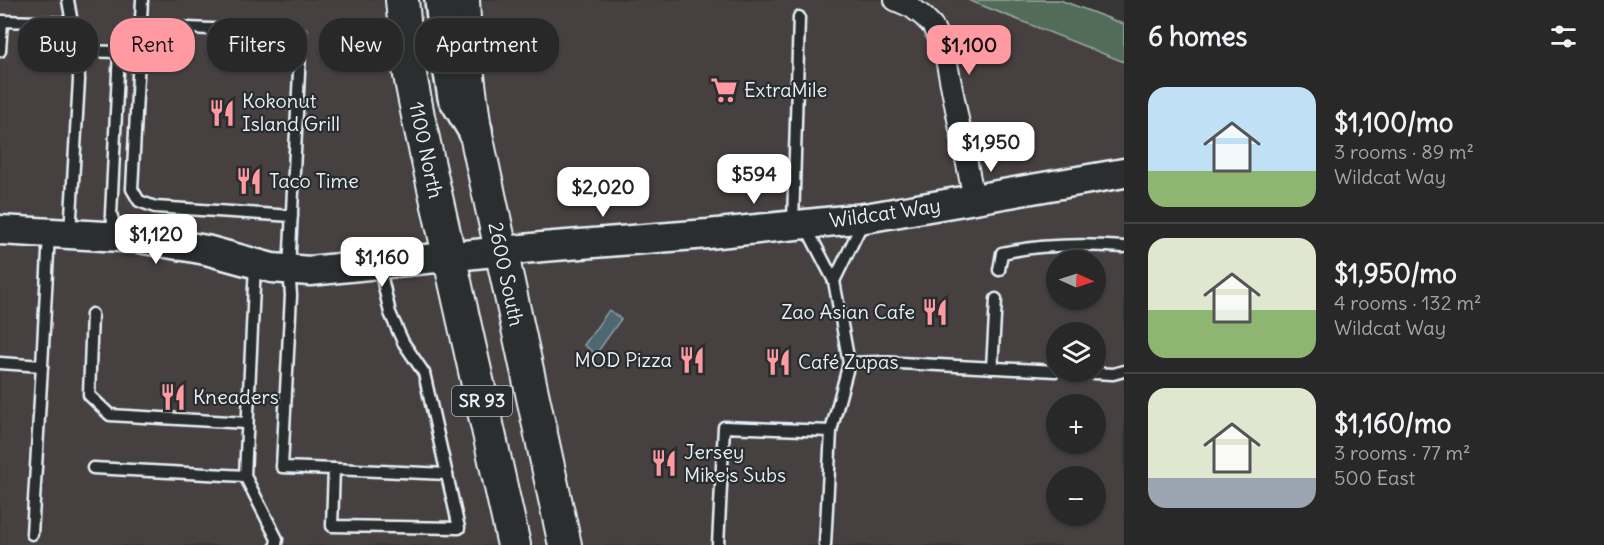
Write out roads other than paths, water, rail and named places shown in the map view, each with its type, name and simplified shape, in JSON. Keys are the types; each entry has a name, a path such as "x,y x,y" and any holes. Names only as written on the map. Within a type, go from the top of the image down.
{"highway":[{"path":"442,0 456,97 475,130"}],"main road":[{"name":"1100 North","path":"402,0 409,70 415,101 514,545"},
{"name":"2600 South","path":"463,0 466,60 475,130 565,545"}],"street":[{"path":"895,0 911,7 932,25 944,49 974,199"},
{"name":"Wildcat Way","path":"0,230 118,236 184,245 255,264 310,271 865,218 1124,173"}],"lane":[{"path":"68,0 71,18"},
{"path":"141,18 142,0"},
{"path":"799,17 798,224 834,281 849,363 831,431 825,545"},
{"path":"0,51 2,21 18,21"},
{"path":"195,28 301,33 282,467 447,474"},
{"path":"32,534 42,366 78,72"},
{"path":"118,72 111,214 118,236"},
{"path":"138,72 132,189 139,201 154,207 292,216"},
{"path":"834,281 865,218"},
{"path":"999,270 1002,253 1026,248 1047,245 1124,247"},
{"path":"255,264 244,476 277,539 276,545"},
{"path":"334,469 332,526 459,528 424,373 402,342 390,313 379,265"},
{"path":"992,368 996,299"},
{"path":"92,315 88,395 110,415 247,423"},
{"path":"849,363 879,362 1046,371"},
{"path":"0,363 42,366"},
{"path":"1106,374 1124,371"},
{"path":"718,545 724,427 831,431"},
{"path":"93,468 244,476"}],"water":[{"path":"609,310 621,319 596,354 584,345"}],"place":[{"name":"ExtraMile","path":"724,90"},
{"name":"Kokonut Island Grill","path":"222,113"},
{"name":"Taco Time","path":"249,181"},
{"name":"Zao Asian Cafe","path":"935,312"},
{"name":"MOD Pizza","path":"692,360"},
{"name":"Café Zupas","path":"778,362"},
{"name":"Kneaders","path":"173,397"},
{"name":"Jersey Mike's Subs","path":"664,463"}]}
